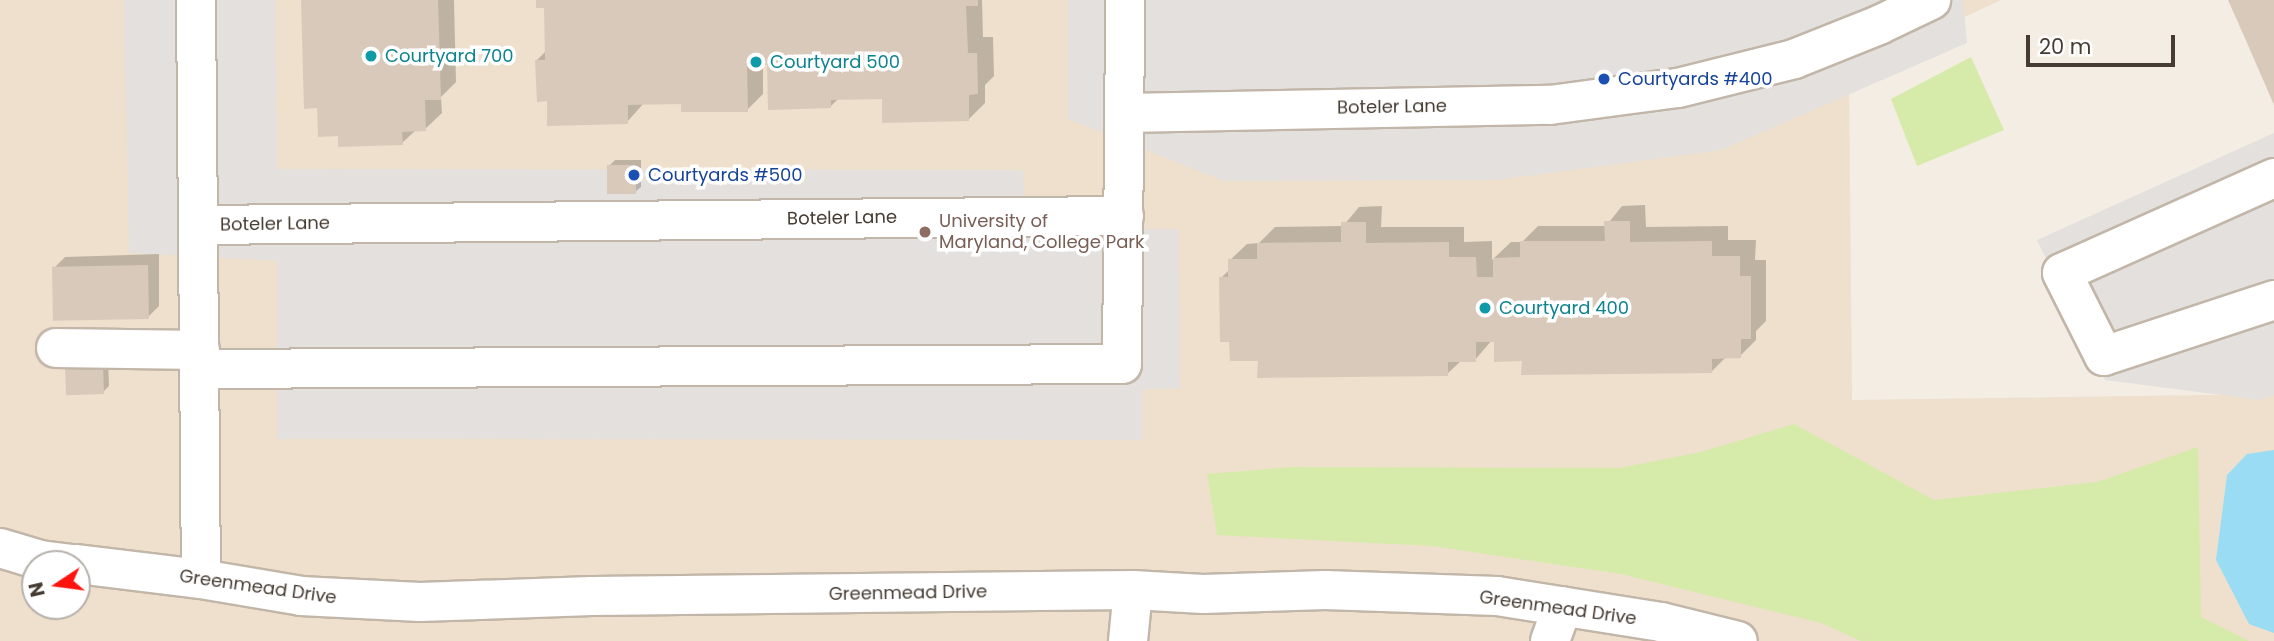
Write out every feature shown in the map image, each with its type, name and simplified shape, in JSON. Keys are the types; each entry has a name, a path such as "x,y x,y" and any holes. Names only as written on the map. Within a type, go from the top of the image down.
{"street":[{"path":"196,0 199,225"},
{"path":"56,348 200,360 1122,365 1125,0"},
{"name":"Boteler Lane","path":"1126,113 1549,105 1678,88 1794,59 1879,25 1931,0"},
{"path":"2274,178 2062,273 2104,356 2274,300"},
{"name":"Boteler Lane","path":"201,579 199,225 1124,216"},
{"name":"Greenmead Drive","path":"0,548 21,554"},
{"name":"Greenmead Drive","path":"91,566 201,579 301,596 420,602 581,597 1133,590 1203,594 1325,590 1497,596 1661,622 1738,641"},
{"path":"1128,641 1133,590"},
{"path":"1550,641 1563,606"}],"shaded area":[{"name":"University of Maryland, College Park","path":"0,0 2001,0 1849,71 1852,400 2274,394 2274,641 0,641"},
{"path":"124,0 275,0 277,169 1023,170 1024,203 1141,229 1179,229 1180,389 1143,389 1143,440 277,439 277,261 129,253"},
{"path":"1068,0 1963,0 1967,43 1721,150 1497,180 1224,181 1068,119"},
{"path":"2274,133 2274,395 2260,400 2105,380 2037,240"}],"green space":[{"path":"1971,57 2004,130 1917,166 1891,99"},
{"path":"1794,424 1934,500 2097,482 2198,447 2201,617 2249,641 1861,641 1821,623 1621,574 1432,546 1217,535 1207,474 1292,467 1620,468 1701,452"}],"water":[{"path":"2274,450 2274,633 2249,624 2216,560 2227,475 2247,454"}],"building":[{"name":"Courtyard 700","path":"301,0 438,0 441,100 425,100 426,131 402,132 403,145 338,147 338,136 318,137 317,108 304,109"},
{"name":"Courtyard 500","path":"536,0 978,0 978,6 966,6 968,53 977,53 978,94 969,95 969,121 882,123 882,99 831,100 831,108 768,110 767,65 747,66 748,112 681,112 681,104 628,105 628,124 547,126 547,101 537,102 535,60 545,60 544,8 536,8"},
{"path":"2228,0 2274,0 2274,105 2244,36"},
{"path":"607,165 636,165 636,194 607,194"},
{"name":"Courtyard 400","path":"1604,221 1630,221 1630,242 1712,241 1712,256 1740,256 1740,276 1751,276 1751,339 1741,339 1741,358 1712,359 1712,373 1521,375 1522,361 1494,362 1494,342 1476,342 1476,362 1448,362 1448,376 1257,378 1258,361 1230,361 1229,342 1220,342 1219,277 1228,277 1228,259 1257,259 1257,243 1341,242 1341,222 1366,222 1366,243 1449,242 1449,257 1476,257 1477,277 1493,277 1493,258 1520,257 1520,241 1605,241"},
{"path":"148,265 149,319 53,321 52,267"},
{"path":"103,365 104,394 66,395 65,366"}],"place":[{"name":"Courtyard 700","path":"371,56"},
{"name":"Courtyard 500","path":"756,62"},
{"name":"Courtyards #400","path":"1604,79"},
{"name":"Courtyards #500","path":"634,175"},
{"name":"University of Maryland, College Park","path":"925,232"},
{"name":"Courtyard 400","path":"1485,308"}]}
